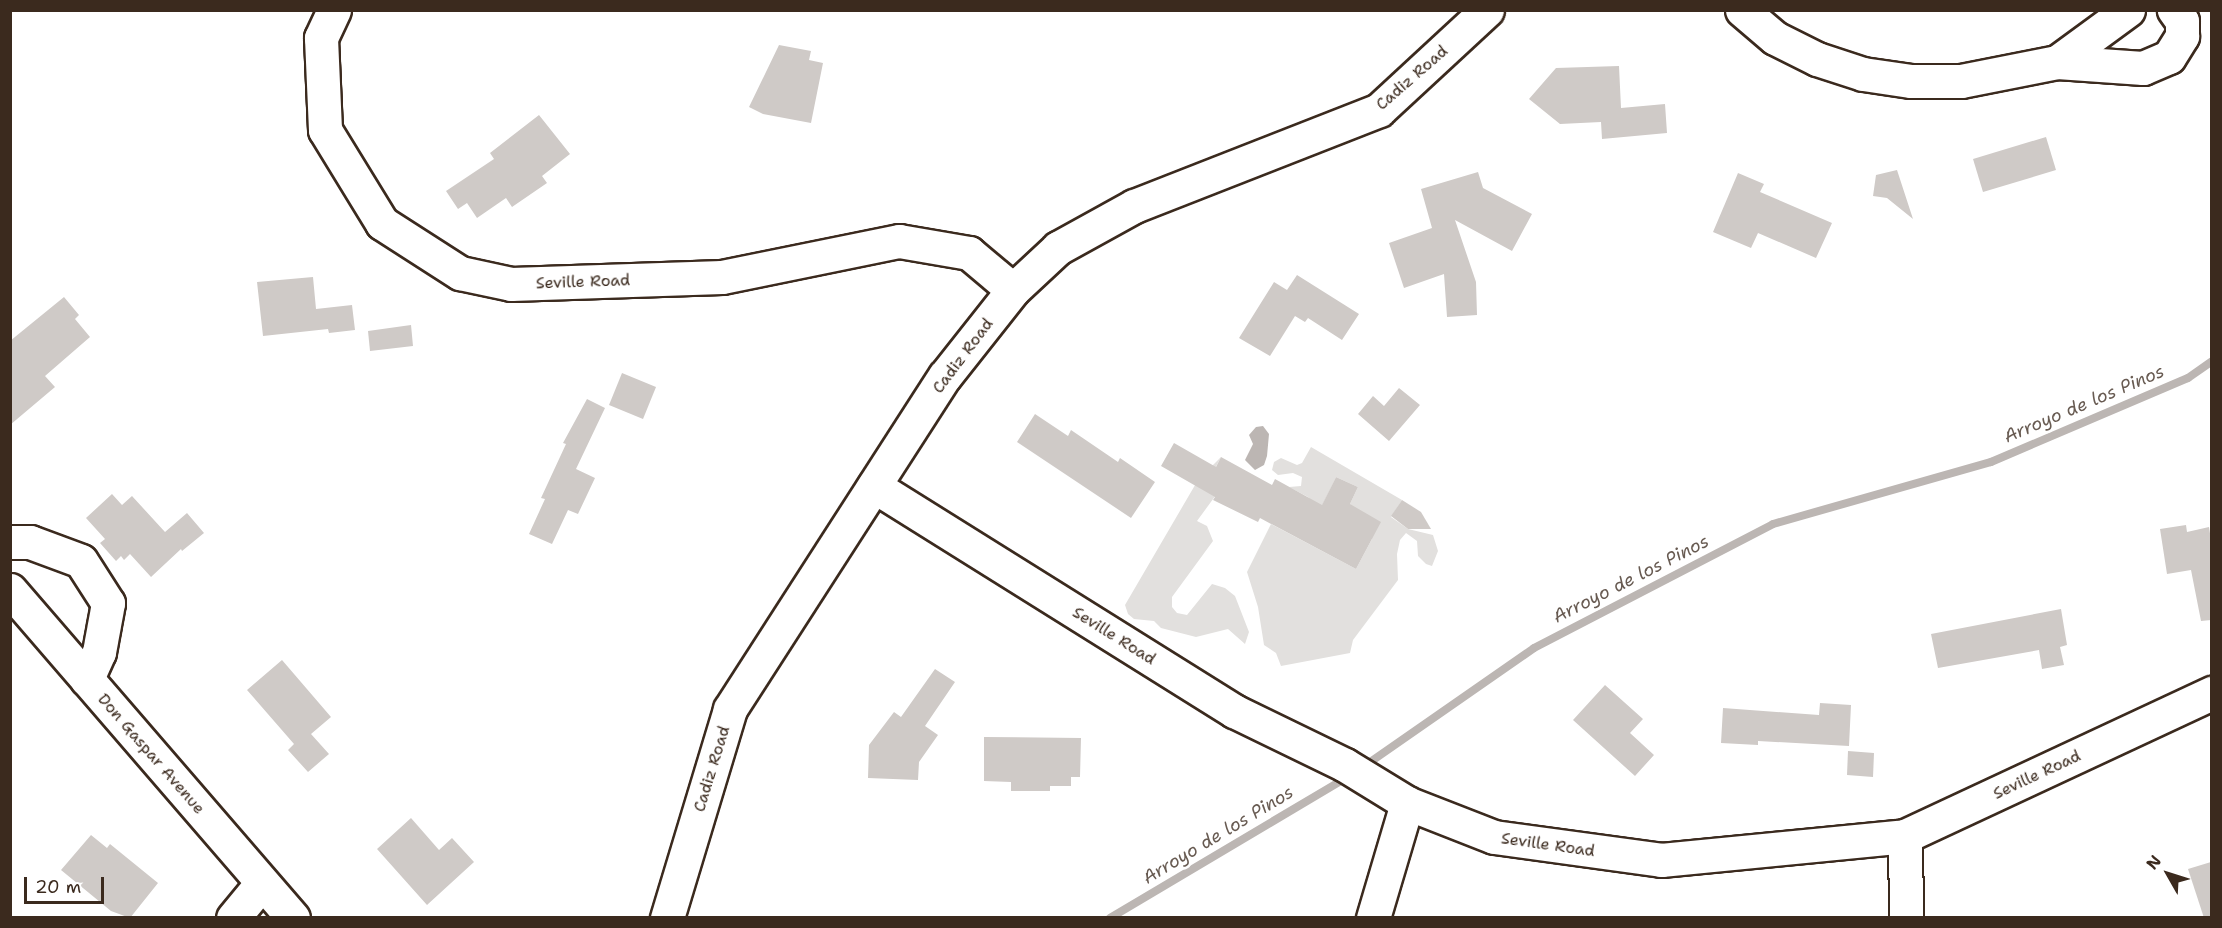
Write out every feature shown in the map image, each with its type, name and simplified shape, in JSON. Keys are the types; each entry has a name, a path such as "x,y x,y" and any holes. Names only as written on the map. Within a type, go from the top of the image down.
{"street":[{"name":"Seville Road","path":"334,10 321,38 325,130 382,223 460,273 511,284 722,277 899,241 969,253 1013,290"},
{"name":"Cadiz Road","path":"667,918 730,709 945,376 1013,290 1058,248 1134,206 1379,110 1487,10"},
{"path":"1742,10 1775,38 1817,59 1863,74 1911,81 1961,81 2057,62 2143,68 2169,57 2182,36 2182,21 2174,10"},
{"path":"2057,62 2128,10"},
{"name":"Seville Road","path":"874,486 1234,711 1346,765 1407,803 1494,837 1661,860 1905,836 2211,693"},
{"path":"10,542 30,542 81,561 108,603 99,652 87,679"},
{"name":"Don Gaspar Avenue","path":"10,590 293,918"},
{"path":"1372,918 1407,803"},
{"path":"1905,836 1906,918"},
{"path":"233,918 262,883"}],"shaded area":[{"path":"1263,426 1269,434 1267,456 1264,465 1255,470 1245,460 1253,444 1249,435 1256,427"},
{"path":"1311,447 1402,500 1391,517 1408,529 1433,535 1438,551 1432,566 1426,564 1418,556 1417,541 1406,533 1400,540 1397,554 1398,580 1353,640 1350,653 1281,666 1276,653 1264,645 1258,607 1247,572 1271,524 1356,569 1372,539 1350,504 1358,487 1336,477 1320,510 1308,497 1289,487 1301,486 1302,477 1293,473 1278,475 1272,470 1274,462 1281,458 1297,465 1302,463"},
{"path":"1221,457 1205,488 1216,495 1197,521 1207,526 1213,541 1172,597 1172,607 1177,613 1187,615 1212,584 1225,588 1235,596 1249,632 1245,644 1228,629 1196,637 1161,628 1154,621 1134,619 1128,614 1125,605 1198,480"}],"building":[{"path":"779,45 811,51 809,60 823,63 811,123 763,114 749,107"},
{"path":"1619,66 1621,108 1665,104 1667,133 1602,139 1601,122 1560,124 1529,99 1556,68"},
{"path":"539,115 570,154 542,176 547,183 512,207 506,198 477,218 467,203 458,209 446,191 494,159 490,153"},
{"path":"2046,137 2056,170 1983,192 1973,159"},
{"path":"1897,170 1913,219 1887,198 1873,196 1876,175"},
{"path":"1478,172 1483,188 1532,214 1512,251 1455,220 1476,282 1477,315 1447,317 1444,274 1404,288 1389,243 1432,228 1421,189"},
{"path":"1738,173 1764,184 1760,192 1832,223 1816,258 1758,233 1751,248 1713,232"},
{"path":"1297,275 1359,314 1342,340 1308,318 1305,322 1295,316 1270,356 1239,338 1274,282 1287,290"},
{"path":"313,277 316,309 352,305 355,330 329,333 328,329 263,336 257,282"},
{"path":"64,297 79,315 75,319 90,337 45,376 55,387 10,425 10,341"},
{"path":"411,325 413,346 370,351 368,331"},
{"path":"622,373 656,387 643,419 609,405"},
{"path":"1399,388 1420,405 1389,441 1358,414 1373,396 1384,406"},
{"path":"587,399 605,408 576,469 595,478 578,514 568,510 552,544 529,534 545,499 541,498 566,444 563,443"},
{"path":"1035,414 1068,436 1071,430 1118,462 1120,458 1155,482 1131,518 1017,442"},
{"path":"1174,443 1216,467 1221,457 1272,485 1275,479 1322,505 1336,477 1358,487 1350,504 1381,522 1356,569 1260,518 1258,522 1213,500 1215,497 1161,466"},
{"path":"112,494 122,505 132,496 165,532 187,513 204,533 182,551 181,549 151,577 130,554 124,560 121,556 116,561 100,543 105,539 86,518"},
{"path":"1402,500 1421,512 1431,529 1408,529 1391,516"},
{"path":"2186,525 2187,532 2209,527 2211,620 2201,621 2191,570 2167,574 2160,529"},
{"path":"2061,609 2067,645 2060,647 2064,665 2042,669 2039,650 1938,668 1931,634"},
{"path":"282,660 331,717 311,734 329,754 308,772 288,750 294,744 247,690"},
{"path":"935,669 955,682 925,726 938,735 919,762 918,780 868,778 869,745 894,712 901,717"},
{"path":"1605,685 1643,719 1630,733 1654,755 1635,776 1573,720"},
{"path":"1820,703 1851,705 1849,746 1758,741 1758,745 1721,743 1723,708 1819,715"},
{"path":"984,737 1081,738 1080,777 1071,777 1071,786 1050,786 1050,791 1011,791 1011,782 984,781"},
{"path":"1848,751 1874,753 1873,777 1847,775"},
{"path":"411,818 439,850 452,838 474,862 427,905 377,849"},
{"path":"91,835 107,848 110,844 158,883 130,918 111,911 61,870"},
{"path":"2211,862 2211,918 2204,918 2188,869"}],"waterway":[{"name":"Arroyo de los Pinos","path":"1363,767 1534,648 1773,524 1991,462 2188,378 2212,361"},
{"name":"Arroyo de los Pinos","path":"1110,918 1349,776"}]}
